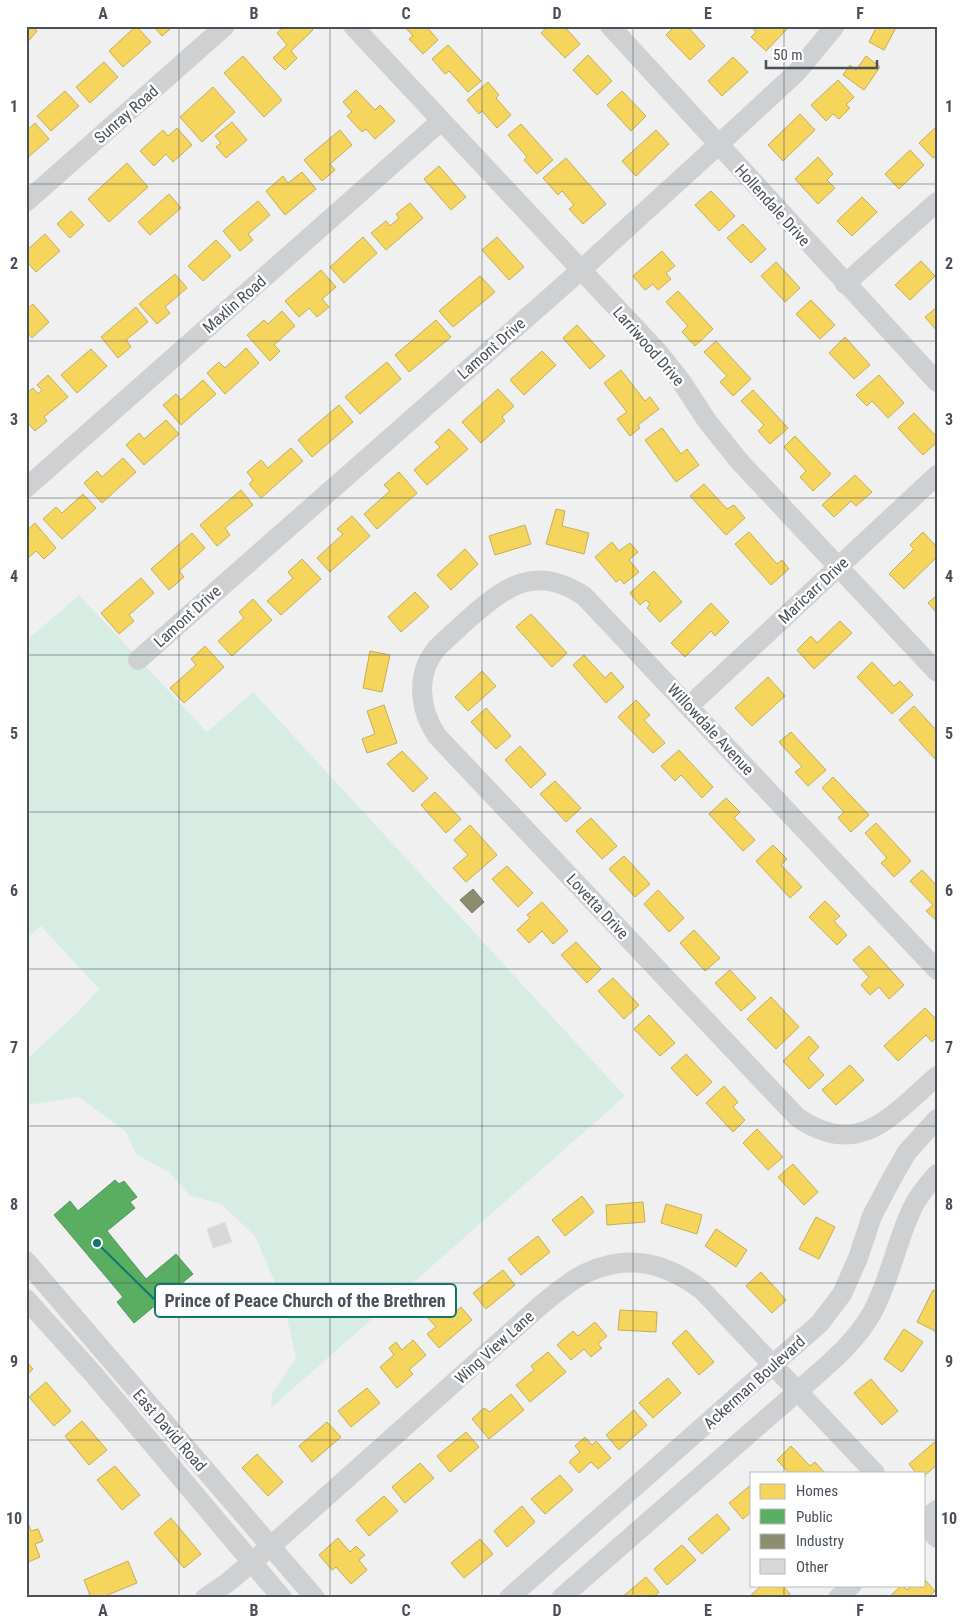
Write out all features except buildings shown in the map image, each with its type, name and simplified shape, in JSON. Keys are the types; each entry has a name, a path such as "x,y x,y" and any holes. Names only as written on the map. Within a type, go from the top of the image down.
{"street":[{"name":"Sunray Road","path":"26,202 226,26"},
{"name":"Larriwood Drive","path":"353,26 658,352 681,381 707,421 740,462 937,672"},
{"name":"Hollendale Drive","path":"610,26 937,382"},
{"name":"Lamont Drive","path":"138,660 581,270 797,72 835,26"},
{"name":"Maxlin Road","path":"26,488 441,121"},
{"path":"845,284 937,202"},
{"name":"Maricarr Drive","path":"689,706 937,475"},
{"name":"Willowdale Avenue","path":"457,630 492,599 506,589 519,584 538,580 555,581 571,587 584,596 937,970"},
{"name":"Lovetta Drive","path":"457,630 437,648 428,662 423,677 421,696 424,711 429,724 437,736 796,1118 810,1127 825,1133 840,1136 858,1134 875,1127 890,1117 937,1076"},
{"name":"Ackerman Boulevard","path":"509,1598 820,1323 842,1294 858,1258 872,1216 890,1180 907,1152 937,1119"},
{"path":"561,1598 798,1391 853,1339 872,1312 887,1281 911,1210 937,1174"},
{"name":"East David Road","path":"26,1261 315,1598"},
{"name":"Wing View Lane","path":"205,1598 227,1583 271,1546 542,1305 570,1282 586,1273 606,1266 628,1263 649,1264 684,1277 702,1290 874,1472"},
{"name":"East David Road","path":"26,1299 96,1377 282,1598"},
{"path":"926,1518 937,1510"},
{"path":"926,1527 937,1538"},
{"path":"838,1598 851,1586"}],"green space":[{"path":"79,595 207,732 253,692 625,1096 271,1408 272,1393 296,1358 284,1304 255,1236 221,1204 190,1196 170,1173 136,1154 126,1132 79,1097 26,1105 26,1060 80,1010 99,989 41,926 26,939 26,641"}],"place":[{"name":"Prince of Peace Church of the Brethren","path":"97,1243"}]}
